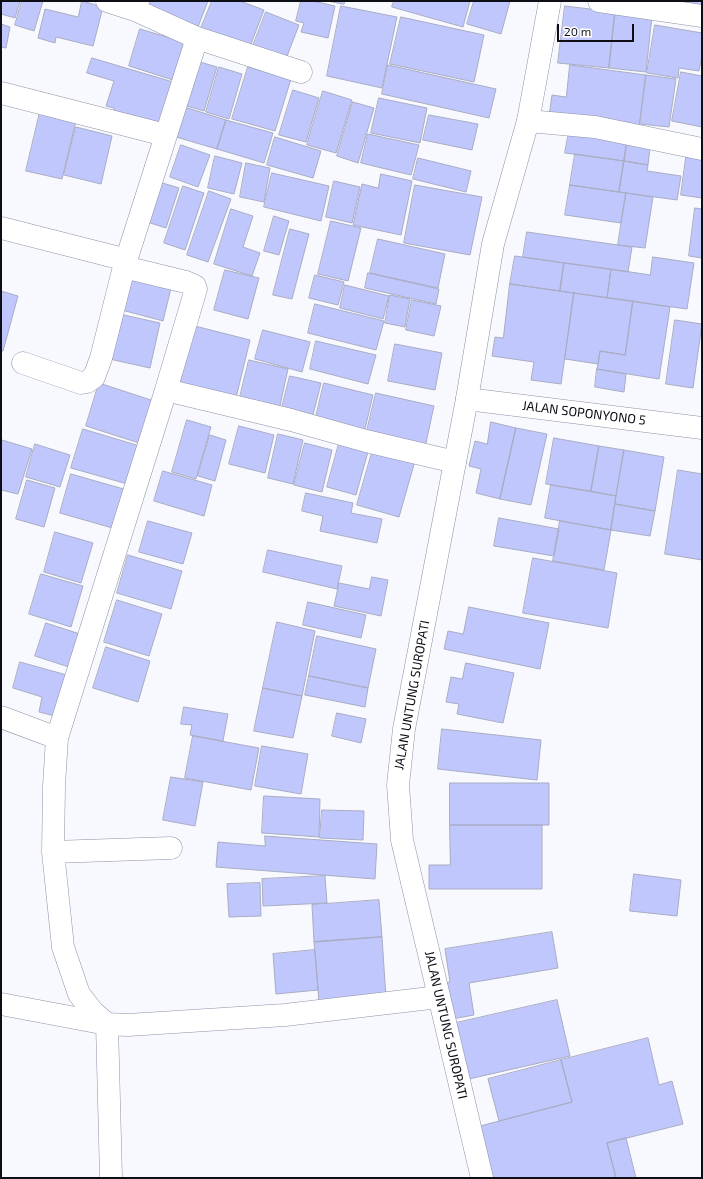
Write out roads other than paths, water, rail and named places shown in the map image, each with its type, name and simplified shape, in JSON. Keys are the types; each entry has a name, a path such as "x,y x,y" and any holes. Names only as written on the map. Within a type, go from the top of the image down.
{"street":[{"path":"107,1 137,6 197,38 301,72"},
{"name":"JALAN UNTUNG SUROPATI","path":"482,1178 402,840 398,785 404,729 467,399 493,244 528,121 550,1"},
{"path":"599,1 702,16"},
{"path":"23,363 81,383 87,382 94,377 101,358 126,263 197,38"},
{"path":"1,93 165,136"},
{"path":"528,121 595,128 702,149"},
{"path":"1,228 126,263 192,284 196,289 166,390 57,738 54,786 53,852 64,947 79,994 93,1012 107,1024 111,1178"},
{"path":"166,390 455,462"},
{"name":"JALAN SOPONYONO 5","path":"467,399 702,428"},
{"path":"1,717 57,738"},
{"path":"53,852 171,848"},
{"path":"1,1004 107,1024 128,1025 285,1015 439,997"}]}
